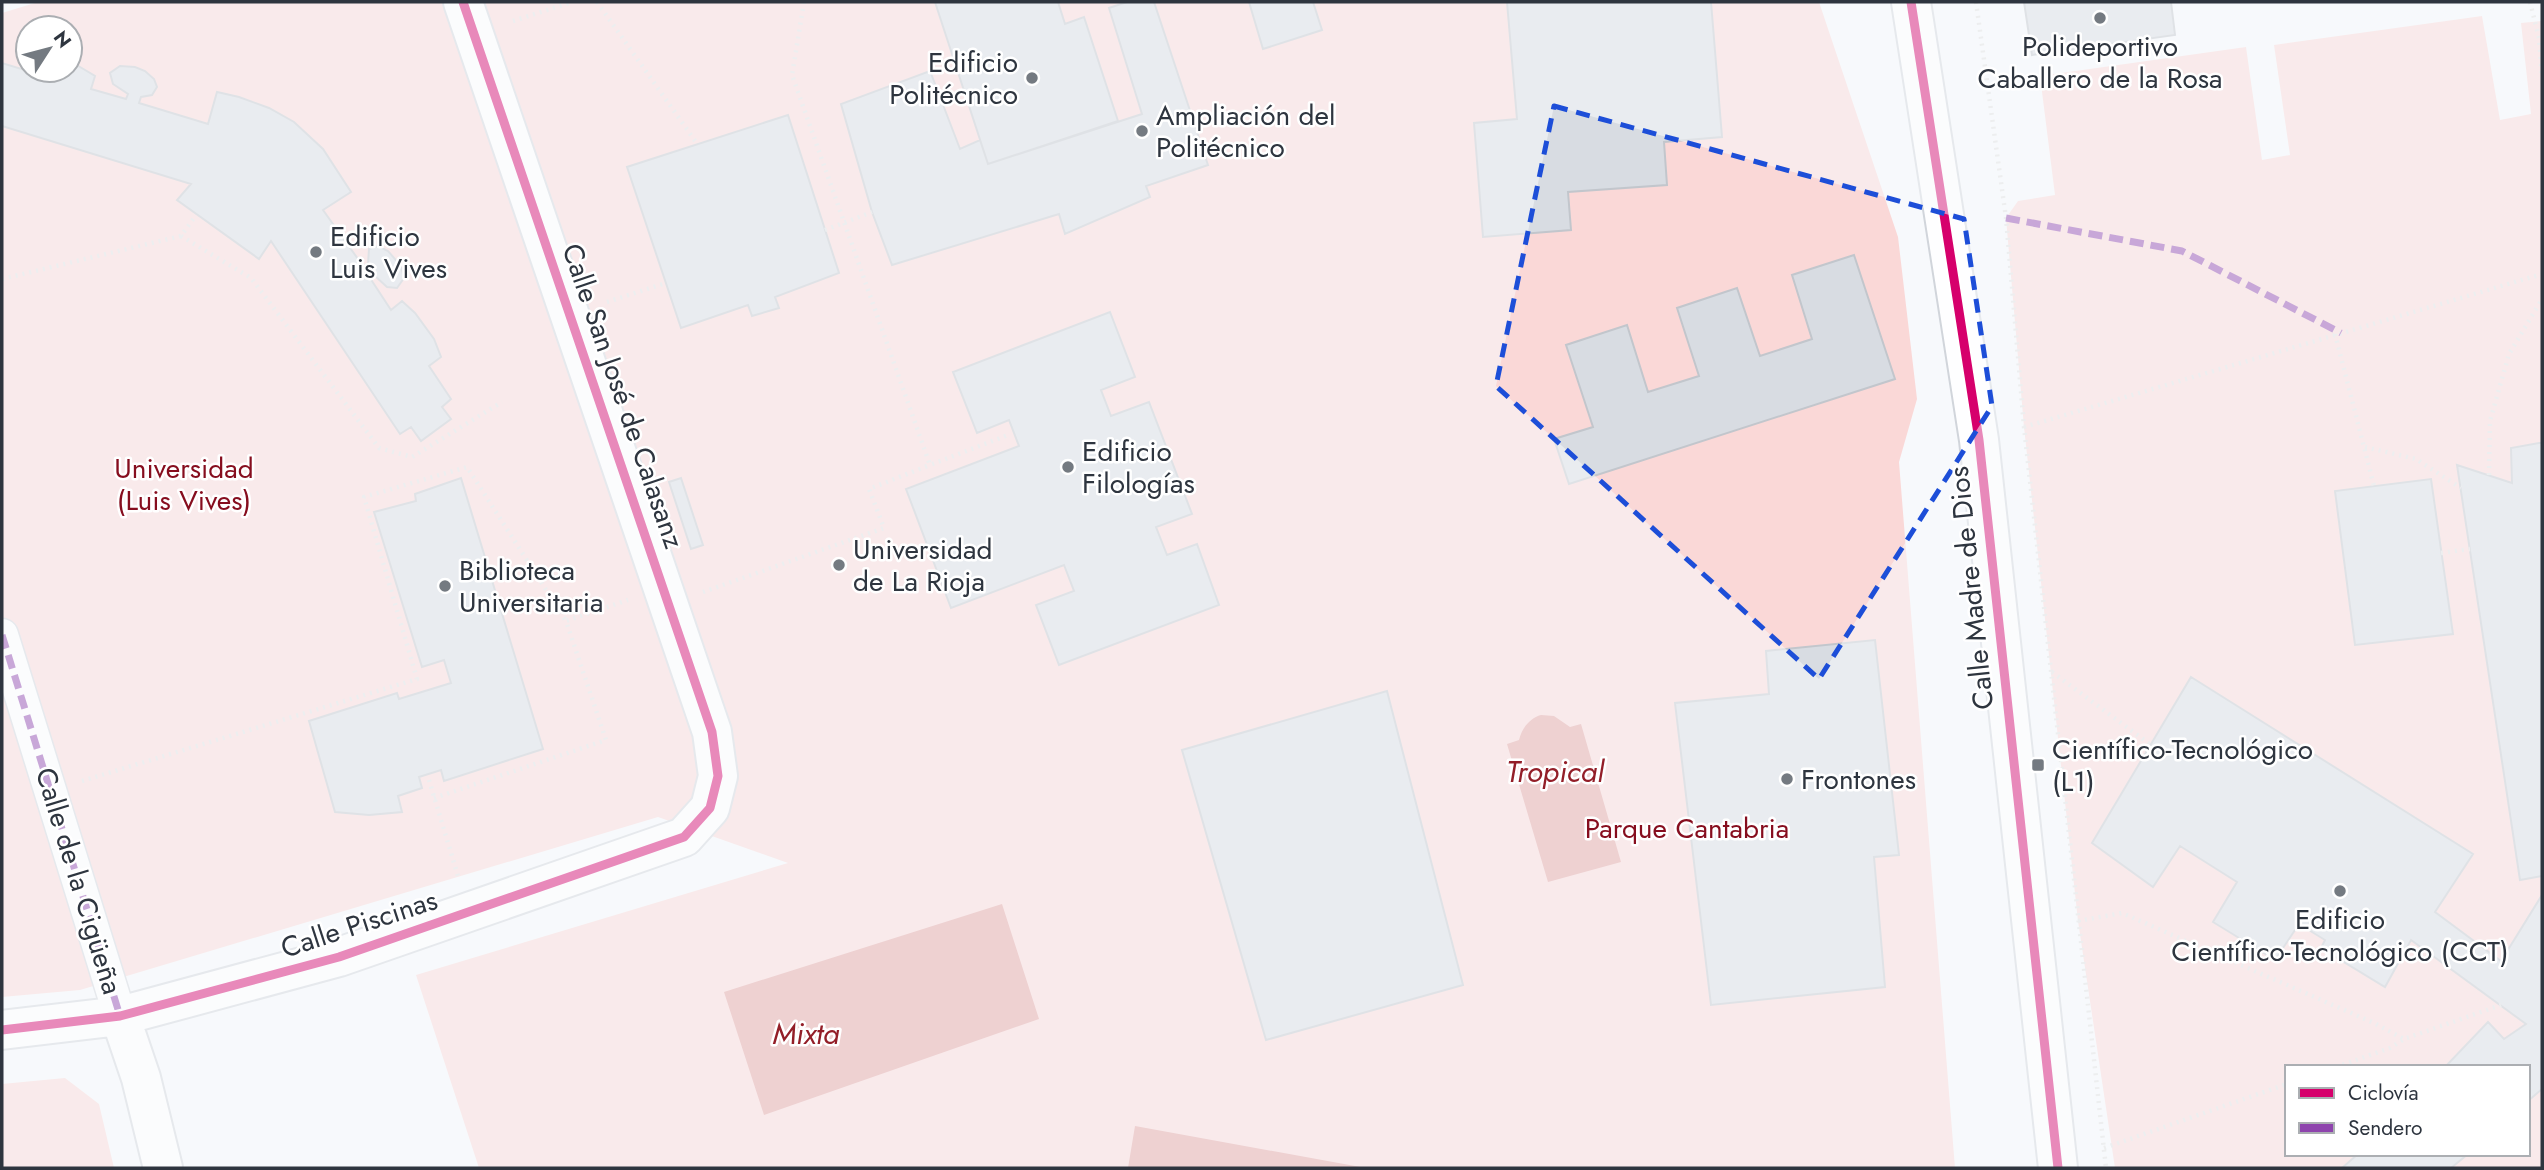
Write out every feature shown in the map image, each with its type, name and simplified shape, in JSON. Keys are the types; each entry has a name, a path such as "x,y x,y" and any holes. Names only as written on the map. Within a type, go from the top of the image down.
{"street":[{"name":"Calle San José de Calasanz","path":"463,2 712,732 718,776 710,808"},
{"name":"Calle Madre de Dios","path":"1911,3 1979,440 2057,1168"},
{"name":"Calle de la Cigüeña","path":"2,635 141,1078 163,1168"},
{"name":"Calle Piscinas","path":"2,1030 120,1016 339,957 684,837 710,808"}],"path":[{"path":"513,21 572,2"},
{"path":"597,2 698,145"},
{"path":"804,2 792,75 930,465"},
{"path":"1976,2 2006,218 2024,427 2106,1168"},
{"path":"2530,2 2539,38 2542,76"},
{"path":"825,230 872,212"},
{"path":"2,279 181,236 194,218"},
{"path":"181,236 251,278 379,448 412,457 502,402"},
{"path":"2024,427 2542,274"},
{"path":"571,313 666,282"},
{"path":"2489,475 2490,421 2509,354 2542,299"},
{"path":"2335,334 2374,486"},
{"path":"566,621 667,595 884,527 869,489 1008,435"},
{"path":"2364,447 2416,459 2461,488"},
{"path":"51,790 417,679 364,497 467,467 566,621 606,740 434,799"},
{"path":"2441,553 2470,550"},
{"path":"2051,672 2151,745"},
{"path":"429,780 470,912"},
{"path":"2078,921 2122,914 2404,1039"},
{"path":"2342,1065 2390,1048 2404,1039 2501,1005"},
{"path":"2104,1148 2285,1085"}],"highlighted area":[{"path":"1554,106 1964,219 1992,406 1819,679 1496,386"}],"green space":[{"name":"Universidad de La Rioja","path":"38,2 1819,2 1898,237 1917,399 1899,462 1955,1168 479,1168 416,975 788,863 658,817 80,990 2,997 2,13"},
{"path":"2482,16 2500,120 2531,114 2521,23 2542,21 2542,1168 2115,1168 2078,921 2024,427 2006,218 2018,201 2055,195 2040,76 2246,47 2262,160 2290,155 2274,45"},
{"path":"65,1078 99,1104 114,1168 2,1168 2,1084"}],"water":[{"name":"Tropical","path":"1541,715 1554,716 1570,727 1581,724 1621,862 1548,882 1507,744 1519,740 1527,724"},
{"name":"Mixta","path":"1002,904 1039,1019 764,1115 724,992"},
{"path":"1135,1126 1366,1168 1128,1168"}],"building":[{"name":"Edificio Politécnico","path":"935,2 1058,2 1065,24 1084,17 1118,121 988,164"},
{"name":"Ampliación del Politécnico","path":"1127,2 1154,2 1208,165 1146,186 1150,197 1065,234 1059,214 892,265 872,212 841,104 930,71 960,149 980,140 988,164 1142,114 1109,8"},
{"path":"1249,2 1313,2 1322,30 1263,49"},
{"path":"1507,2 1711,2 1722,137 1664,142 1667,185 1568,192 1571,230 1483,237 1474,123 1517,119"},
{"name":"Polideportivo Caballero de la Rosa","path":"2024,2 2171,2 2175,35 2032,55"},
{"name":"Edificio Luis Vives","path":"2,63 14,67 14,84 84,84 84,69 95,76 91,89 126,99 128,94 113,84 110,73 120,66 135,67 154,79 157,87 152,95 141,97 139,103 208,124 217,92 269,108 294,122 323,149 351,192 323,210 363,266 368,264 369,249 378,246 388,251 401,266 404,278 397,288 387,287 374,275 370,278 391,310 402,301 415,313 434,339 441,357 429,366 451,399 442,407 451,419 421,441 411,427 400,434 271,241 259,259 177,200 191,184 2,126"},
{"path":"788,115 839,273 775,297 779,308 752,316 748,305 681,328 627,167"},
{"path":"1854,255 1895,379 1569,484 1554,439 1593,427 1566,345 1627,325 1648,392 1699,376 1677,308 1737,288 1760,356 1812,339 1792,275"},
{"name":"Edificio Filologías","path":"1110,312 1135,377 1101,390 1111,416 1149,402 1192,514 1156,527 1167,555 1197,544 1219,605 1059,665 1036,605 1074,591 1064,565 951,608 906,489 1019,446 1009,420 977,433 953,372"},
{"name":"Edificio Científico-Tecnológico (CCT)","path":"2542,443 2542,876 2520,880 2457,465 2512,483 2511,448"},
{"name":"Biblioteca Universitaria","path":"461,478 543,749 444,781 441,770 419,777 422,788 398,796 402,812 369,815 335,812 309,721 397,693 399,699 451,683 444,660 422,667 374,512 416,501 415,494"},
{"path":"681,478 703,545 691,549 669,482"},
{"path":"2431,479 2453,634 2355,645 2335,491"},
{"name":"Frontones","path":"1875,640 1899,855 1874,857 1885,987 1711,1005 1675,703 1769,694 1766,651"},
{"name":"Edificio Científico-Tecnológico (CCT)","path":"2191,677 2473,854 2435,912 2501,961 2542,895 2542,1089 2530,1099 2530,1065 2447,1065 2488,1022 2504,1039 2526,1024 2411,940 2385,987 2321,948 2325,940 2299,924 2275,960 2213,922 2237,882 2180,846 2153,887 2092,843"},
{"path":"1387,691 1463,985 1266,1040 1182,750"},
{"path":"2356,1156 2466,1156 2451,1168 2342,1168"}],"marked path":[{"path":"2006,218 2182,251 2341,333"},
{"path":"2,635 120,1016"}],"cycle path":[{"path":"2,1030 120,1016 339,957 684,837 710,808 718,776 712,732 463,2"},
{"path":"1911,2 1979,440 2058,1168"}],"place":[{"name":"Polideportivo Caballero de la Rosa","path":"2100,18"},
{"name":"Edificio Politécnico","path":"1032,78"},
{"name":"Ampliación del Politécnico","path":"1142,131"},
{"name":"Edificio Luis Vives","path":"316,252"},
{"name":"Edificio Filologías","path":"1068,467"},
{"name":"Universidad de La Rioja","path":"839,565"},
{"name":"Biblioteca Universitaria","path":"445,586"},
{"name":"Científico-Tecnológico (L1)","path":"2038,765"},
{"name":"Frontones","path":"1787,779"},
{"name":"Edificio Científico-Tecnológico (CCT)","path":"2340,891"}],"park label":[{"name":"Universidad (Luis Vives)","path":"184,484"},
{"name":"Parque Cantabria","path":"1687,828"}]}
